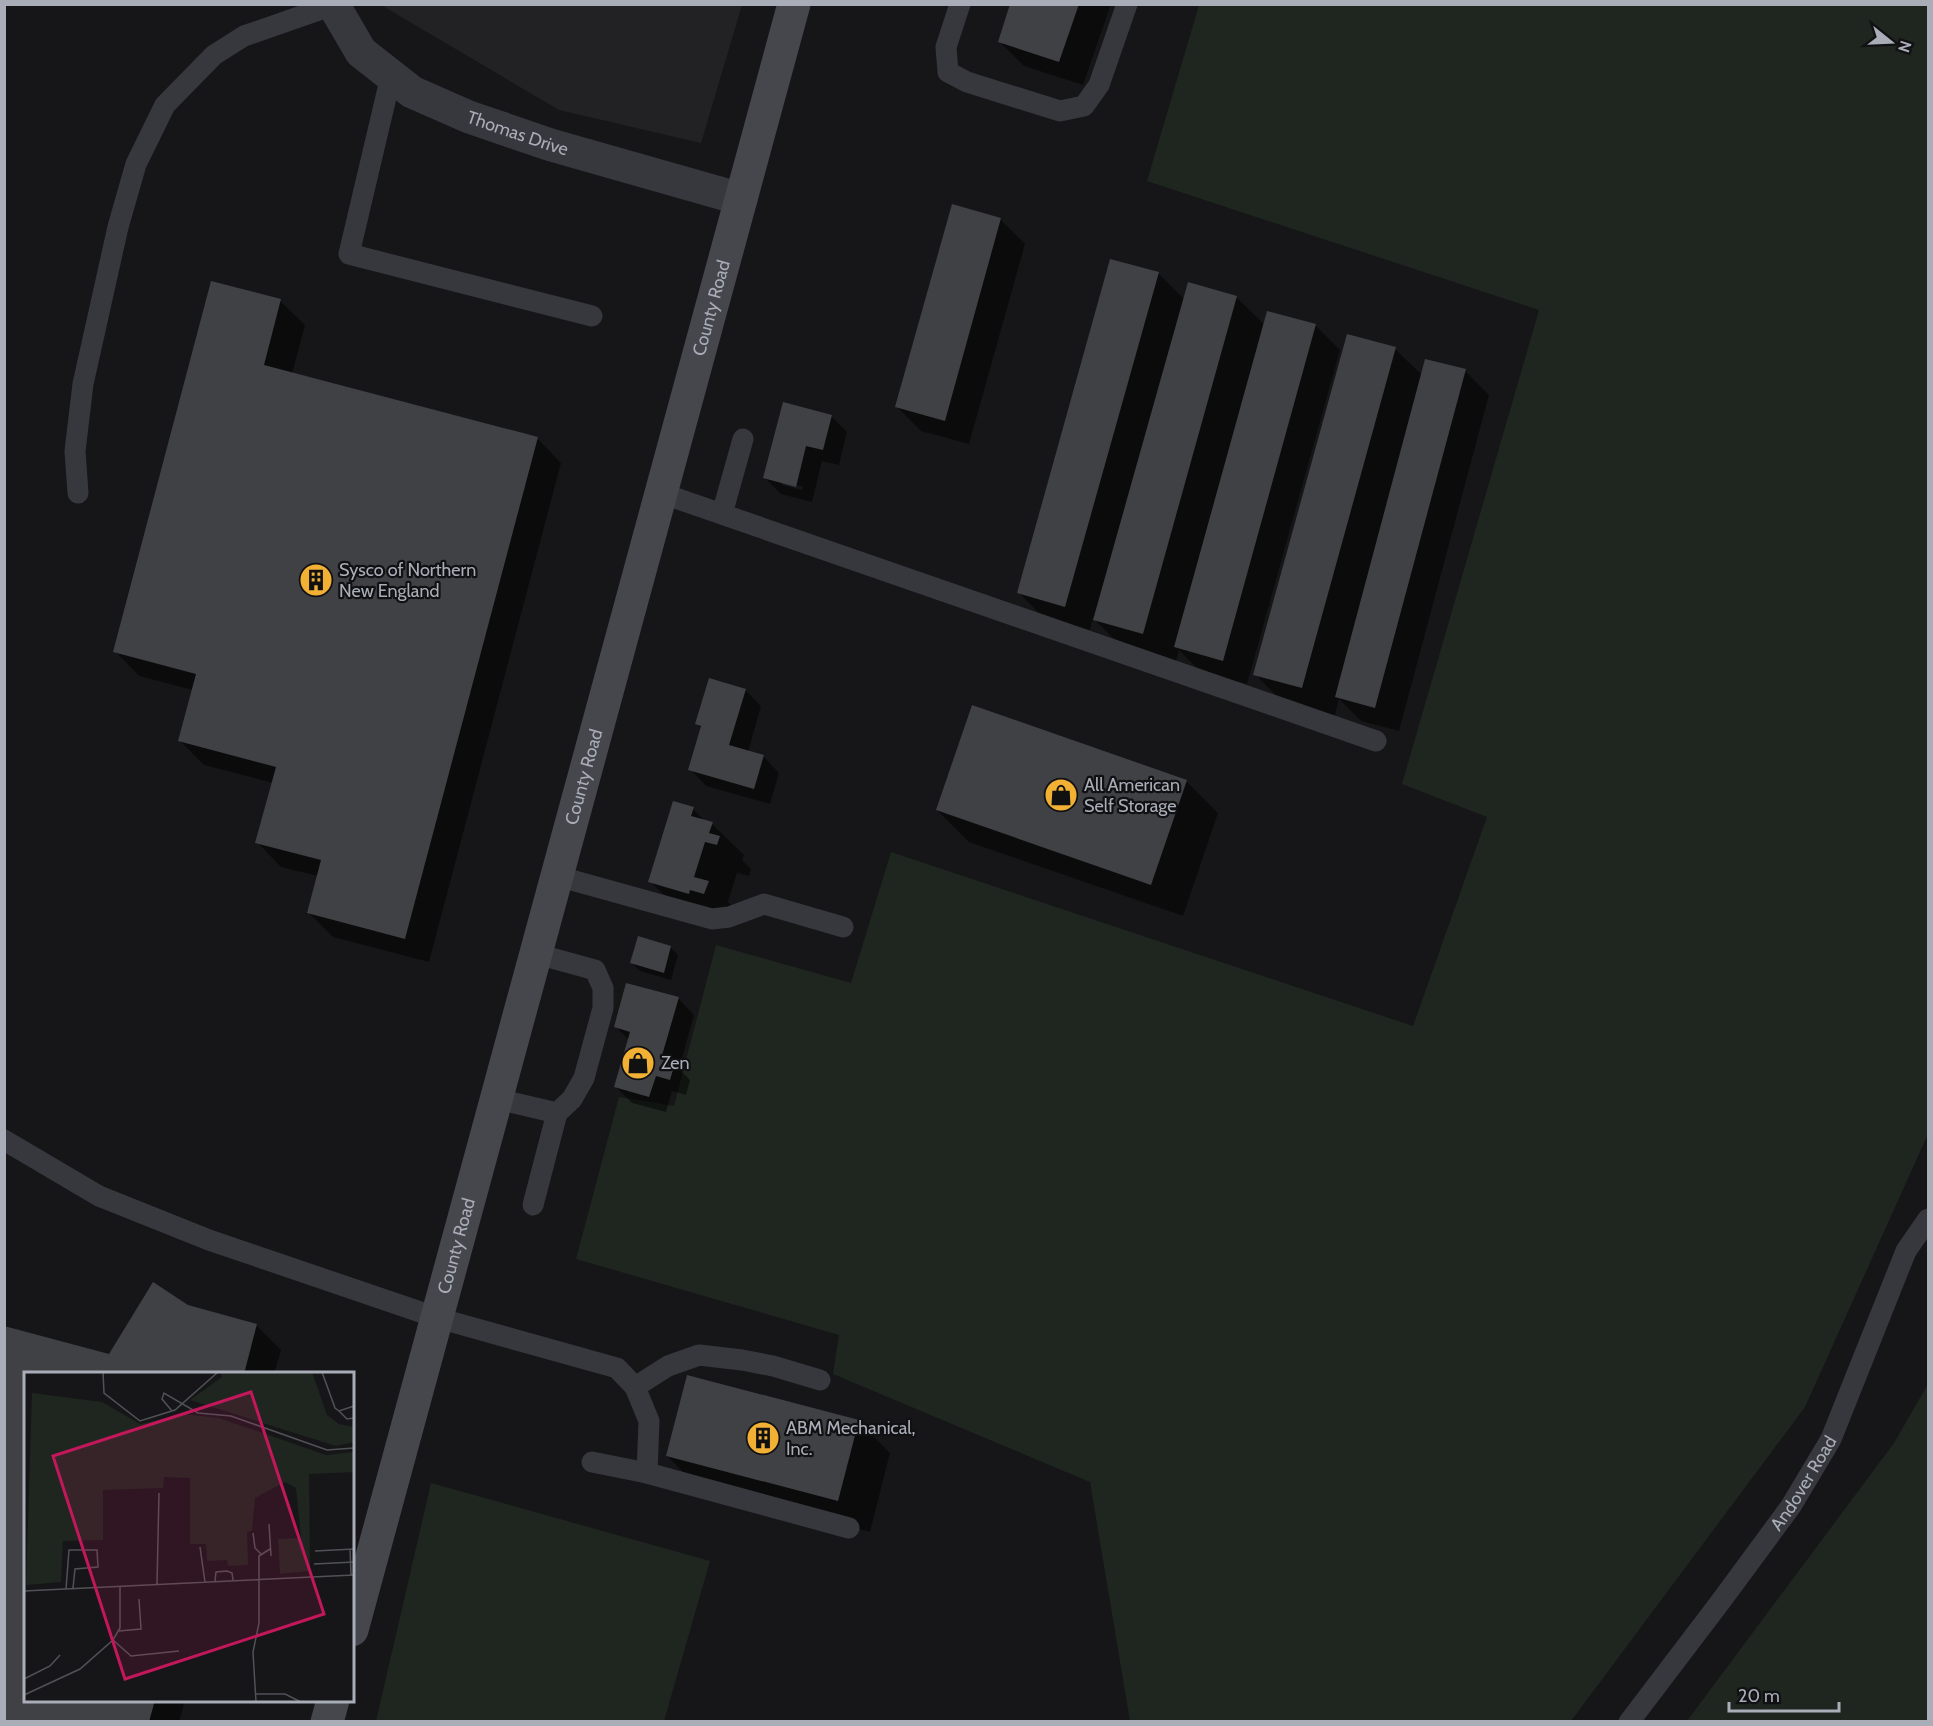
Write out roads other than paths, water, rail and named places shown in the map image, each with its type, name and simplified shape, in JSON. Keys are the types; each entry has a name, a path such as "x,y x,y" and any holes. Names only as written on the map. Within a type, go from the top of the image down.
{"main road":[{"name":"County Road","path":"354,1623 794,4"},
{"path":"327,1722 333,1702"}],"street":[{"name":"Thomas Drive","path":"333,5 361,52 412,92 469,117 551,145 741,199"}],"lane":[{"path":"960,4 946,47 948,72 967,82 1060,111 1084,106 1099,85 1127,4"},
{"path":"78,493 75,451 83,384 110,261 136,164 165,105 214,55 244,36 333,5"},
{"path":"391,76 349,254 592,316"},
{"path":"722,514 743,440"},
{"path":"662,493 1376,741"},
{"path":"557,876 712,919 729,917 764,904 843,927"},
{"path":"533,1205 557,1113 572,1099 584,1078 603,1008 603,988 595,970 537,954"},
{"path":"497,1099 557,1113"},
{"path":"4,1140 99,1196 209,1240 438,1318 617,1368 635,1387 649,1421 647,1473"},
{"name":"Andover Road","path":"1629,1722 1791,1506 1832,1439 1906,1251 1929,1219"},
{"path":"635,1387 668,1366 699,1355 763,1364 820,1380"},
{"path":"592,1462 647,1473 849,1528"}],"place":[{"name":"Sysco of Northern New England","path":"316,580"},
{"name":"All American Self Storage","path":"1061,795"},
{"name":"Zen","path":"638,1063"},
{"name":"ABM Mechanical, Inc.","path":"763,1438"}]}
